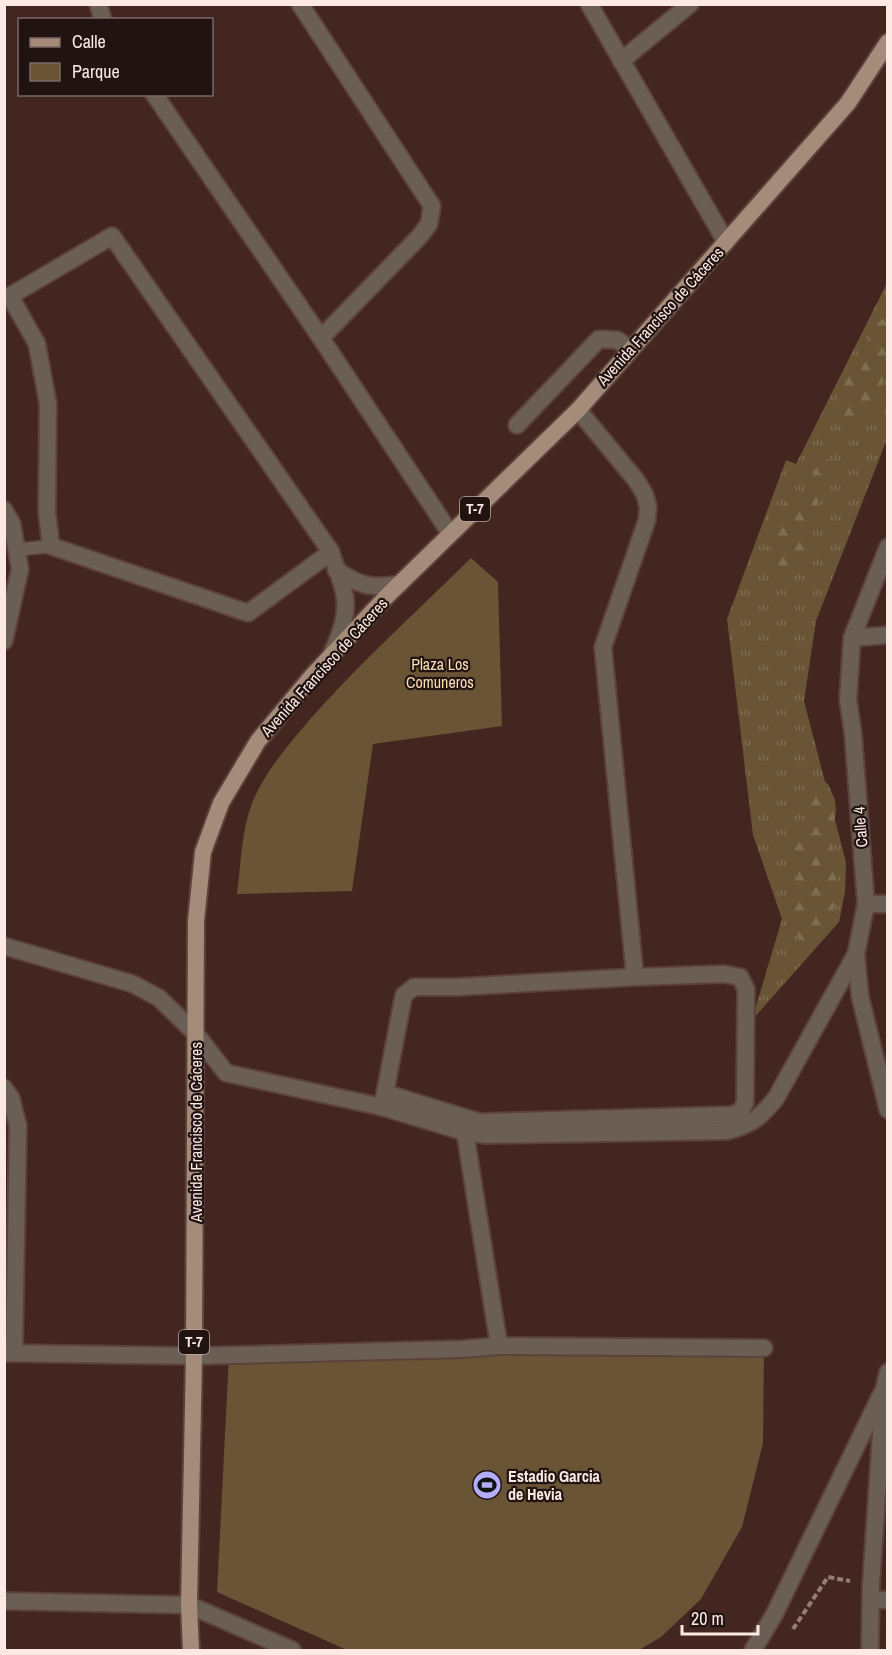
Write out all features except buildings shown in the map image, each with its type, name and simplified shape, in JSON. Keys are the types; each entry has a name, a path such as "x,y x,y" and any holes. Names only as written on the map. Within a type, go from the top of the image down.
{"main road":[{"name":"Avenida Francisco de Cáceres","path":"191,1650 189,1605 194,1356 196,921 203,852 221,803 258,741 330,657 450,533 578,410 848,103 888,42"}],"street":[{"path":"300,4 432,206 429,224 420,236 321,338"},
{"path":"589,4 726,242"},
{"path":"621,61 690,4"},
{"path":"155,96 321,338 450,533"},
{"path":"330,657 341,633 346,609 344,589 331,552 112,236 10,296 37,344 48,404 47,513 51,546 248,613 331,552"},
{"path":"517,425 599,339 617,340 630,349"},
{"path":"578,410 636,480 645,495 648,507 647,520 605,635 603,647 635,977"},
{"path":"4,510 12,524 20,569 4,641"},
{"name":"Calle 4","path":"888,548 852,638 848,700 853,733 866,904 856,954 860,996 888,1110"},
{"path":"336,570 352,581 368,587 400,584"},
{"path":"852,638 888,635"},
{"path":"866,904 888,904"},
{"path":"4,946 133,984 159,998 196,1034 226,1073 383,1100 479,1122 731,1115 740,1112 745,1103 746,989 740,977 724,974 457,987 414,987 404,995 383,1100"},
{"path":"383,1100 465,1132 486,1135 727,1131 747,1125 762,1115 776,1098 856,954"},
{"path":"4,1088 11,1098 18,1126 9,1352 194,1356 463,1349 499,1346 764,1348"},
{"path":"465,1132 499,1346"},
{"path":"870,1650 871,1593 886,1383"},
{"path":"753,1650 774,1615 886,1383"},
{"path":"871,1593 888,1600"},
{"path":"4,1601 189,1605 292,1650"}],"lane":[{"path":"16,550 51,546"}],"path":[{"path":"791,1632 828,1577 871,1593"}],"green space":[{"path":"887,283 887,439 816,621 804,701 846,862 845,892 839,922 752,1020 782,919 753,835 727,619 786,460 796,464"},
{"path":"887,316 887,369 878,411 865,420 850,421 843,417 837,403 840,385 860,359 877,323"},
{"path":"826,456 831,461 831,473 817,504 806,549 794,566 785,569 772,566 770,540 780,511 790,497 807,485 817,465"},
{"name":"Plaza Los Comuneros","path":"471,558 498,582 502,726 373,744 352,891 237,894 243,837 248,814 257,791 271,769 331,696"},
{"path":"819,778 828,784 835,800 836,811 831,839 836,867 835,902 831,919 825,935 815,948 795,936 791,919 798,872 792,838 794,831 808,813 809,784"},
{"name":"Estadio Garcia de Hevia","path":"764,1348 763,1443 742,1527 701,1599 661,1637 639,1650 347,1650 217,1592 229,1355"}],"place":[{"name":"Estadio Garcia de Hevia","path":"487,1485"}]}
